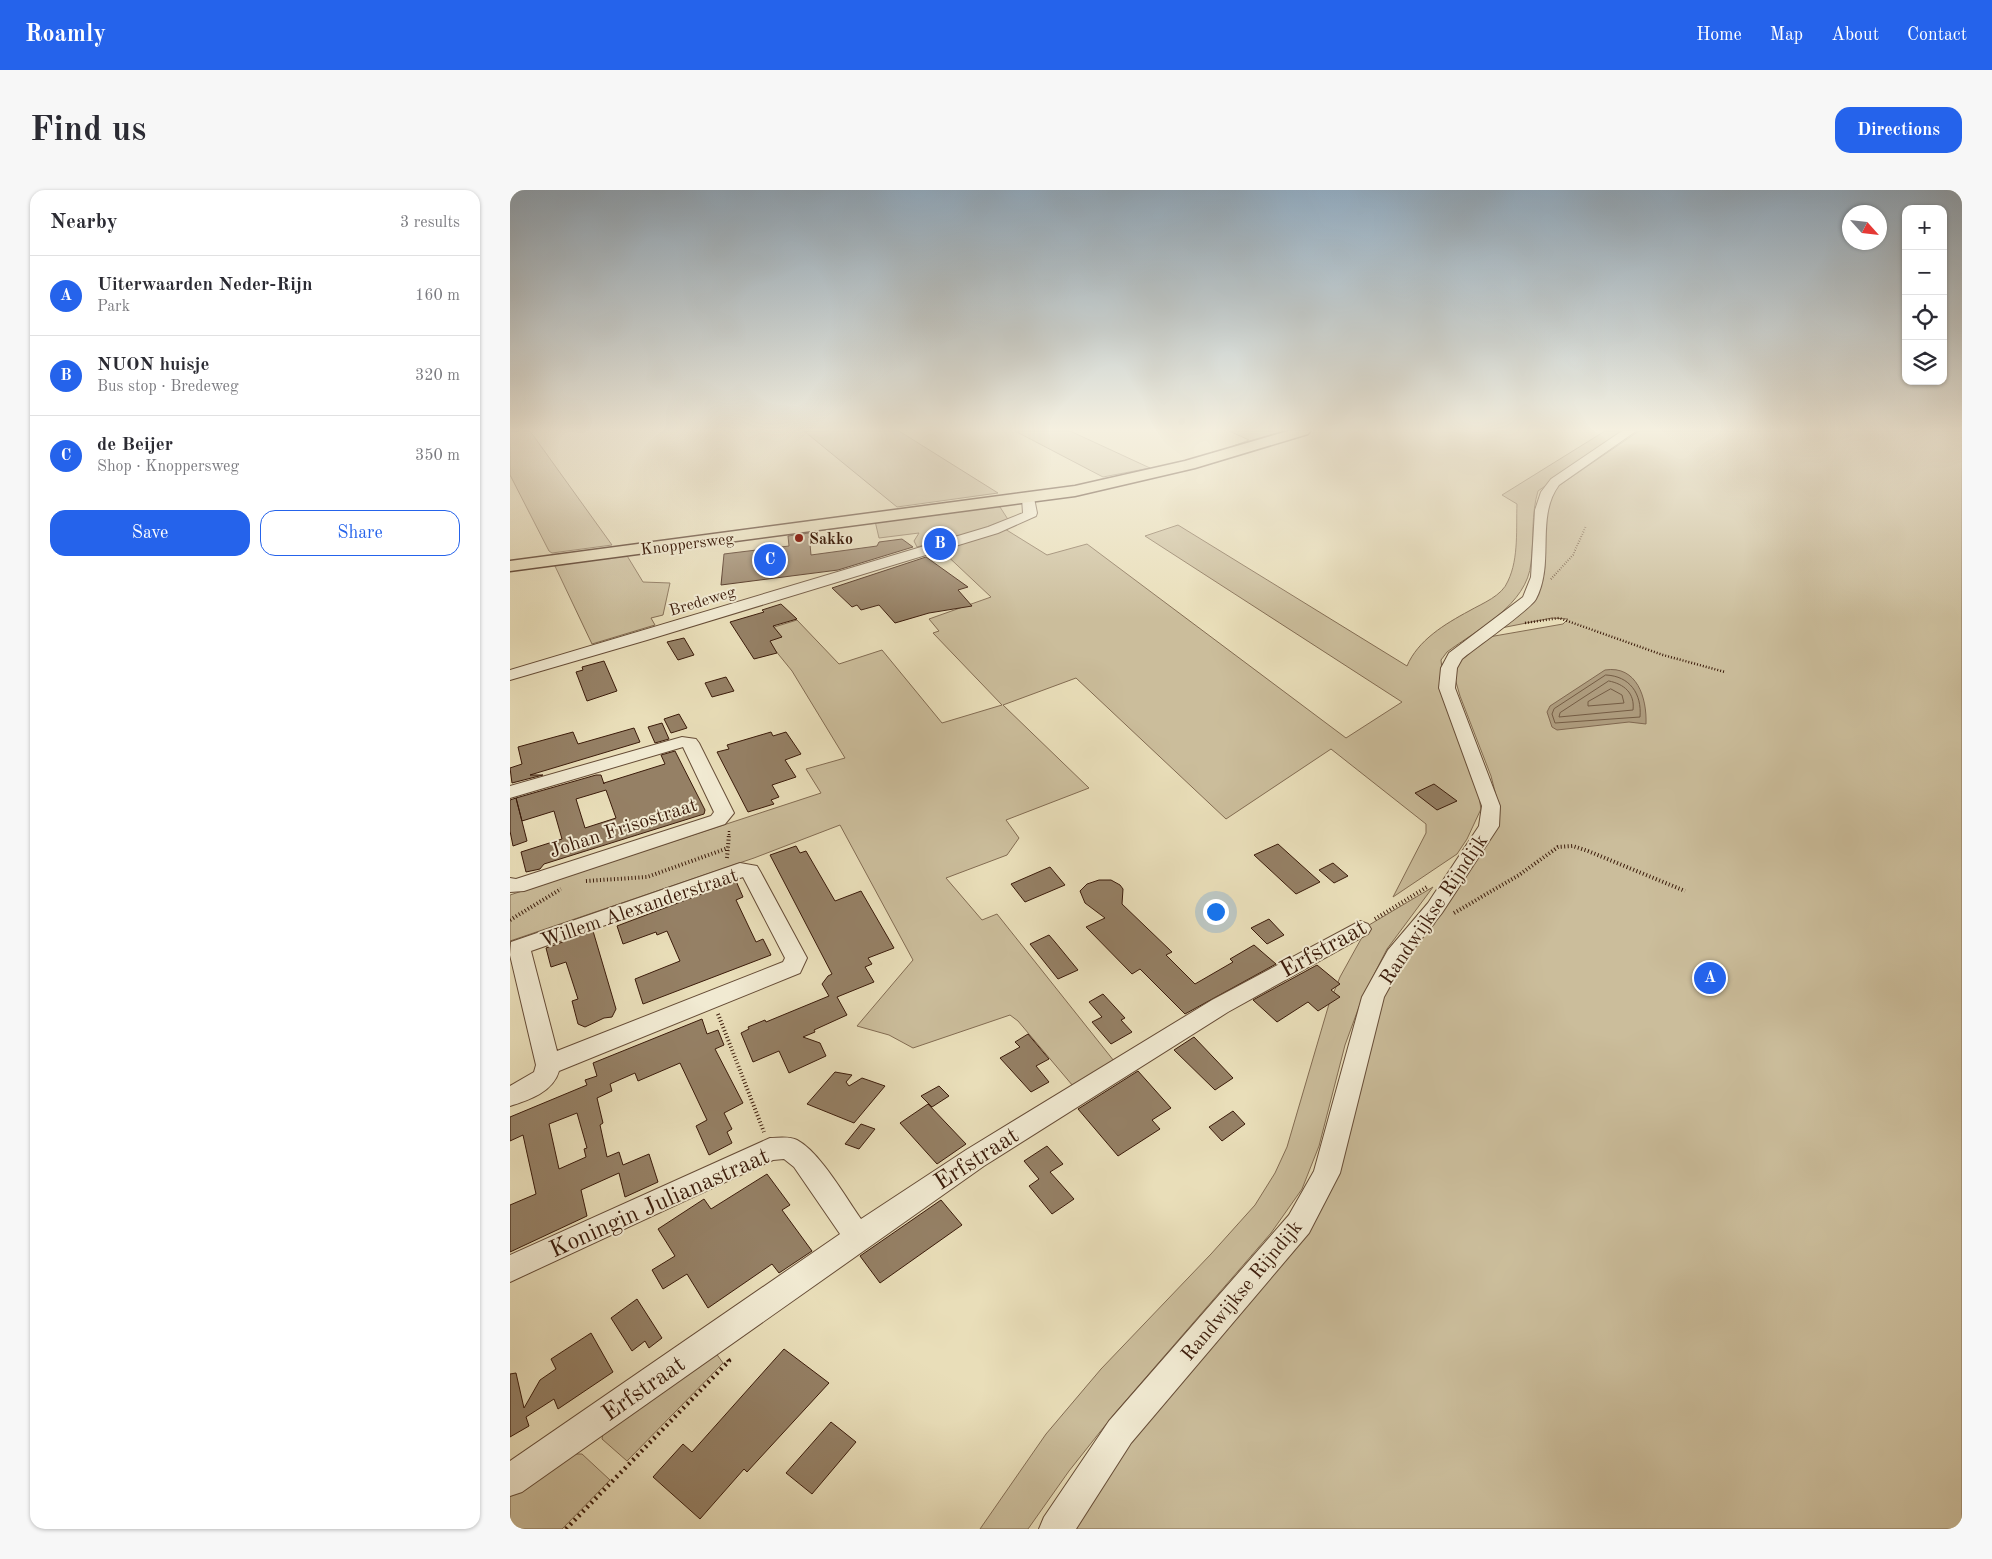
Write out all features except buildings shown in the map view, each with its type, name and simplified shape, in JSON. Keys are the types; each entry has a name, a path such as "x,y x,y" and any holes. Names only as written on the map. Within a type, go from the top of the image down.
{"main road":[{"name":"Knoppersweg","path":"510,566 1054,493"}],"street":[{"path":"1530,598 1538,577 1541,510 1547,493"},
{"name":"Bredeweg","path":"510,675 642,637 993,530 1028,516 1031,513 1028,498"},
{"name":"Randwijkse Rijndijk","path":"1056,1529 1120,1432 1299,1224 1327,1173 1373,997 1396,956 1435,908 1489,826 1491,806 1448,688 1449,668 1455,656 1530,598"},
{"name":"Johan Frisostraat","path":"510,792 682,742 690,743 724,813 718,820 517,886 510,885"},
{"name":"Willem Alexanderstraat","path":"740,870 750,871 796,958 792,967 548,1065 519,947 740,870"},
{"name":"Erfstraat","path":"510,1480 858,1237 975,1158 1220,1006 1360,929"},
{"path":"510,1096 528,1089 545,1078 548,1065"},
{"name":"Koningin Julianastraat","path":"510,1269 770,1149 788,1148 804,1159 858,1237"}],"path":[{"path":"1530,598 1565,566 1581,544 1586,526"},
{"path":"1517,626 1535,620 1559,618 1672,658 1725,672"},
{"path":"718,820 730,831 726,868 740,870"},
{"path":"1451,915 1519,876 1558,847 1573,846 1588,851 1685,891"},
{"path":"578,884 647,877 728,848"},
{"name":"Erfstraat","path":"1360,929 1432,884"},
{"path":"510,920 570,887"},
{"path":"712,998 770,1149"},
{"path":"566,1529 729,1361 712,1339"}],"shaded area":[{"path":"519,493 575,493 612,545 552,553 549,551"},
{"path":"880,493 994,493 897,507"},
{"path":"1537,493 1528,578 1511,604 1486,625 1447,652 1441,660 1445,695 1478,791 1481,809 1467,839 1457,854 1393,897 1426,833 1426,824 1331,749 1226,819 1076,678 1003,705 1089,788 1006,820 1019,838 1007,855 946,878 982,920 997,914 1114,1061 1073,1086 1018,1021 1010,1015 913,1048 889,1035 857,1026 913,960 840,825 754,858 510,941 510,895 821,793 806,769 845,758 792,671 766,639 771,628 797,620 839,664 882,650 942,723 1002,705 933,633 939,631 929,619 991,597 940,549 1005,529 1047,555 1087,544 1346,738 1402,702 1145,536 1178,525 1407,666 1418,648 1433,634 1451,621 1491,599 1501,591 1508,581 1514,563 1517,504 1502,495"},
{"path":"1962,493 1962,1529 1067,1529 1095,1482 1305,1229 1378,1007 1411,945 1434,925 1446,899 1499,807 1491,776 1460,696 1454,675 1457,663 1483,638 1563,624 1568,619 1552,618 1496,629 1529,602 1537,592 1542,581 1545,569 1545,511 1552,494"},
{"path":"1000,507 1009,521 1007,523 917,547 914,541 919,533 879,538 875,521"},
{"path":"626,554 643,582 670,583 663,615 651,618 655,625 592,644 554,564"},
{"path":"1433,887 1387,949 1363,996 1345,1045 1319,1146 1302,1189 1271,1233 1115,1413 1069,1471 1028,1529 980,1529 1046,1434 1101,1369 1255,1205 1275,1173 1287,1147 1329,1004 1340,977 1356,948 1369,925"},
{"path":"713,1349 723,1363 627,1461 602,1439 604,1427"},
{"path":"567,1454 582,1454 610,1480 562,1529 518,1529 510,1522 510,1493"}],"water":[{"path":"1605,670 1616,670 1625,673 1638,685 1645,704 1646,724 1629,722 1557,730 1552,727 1547,712 1550,706"}],"place":[{"name":"Sakko","path":"799,538"},
{"name":"NUON huisje","path":"940,544"},
{"name":"de Beijer","path":"770,560"},
{"name":"Uiterwaarden Neder-Rijn","path":"1710,978"}]}
